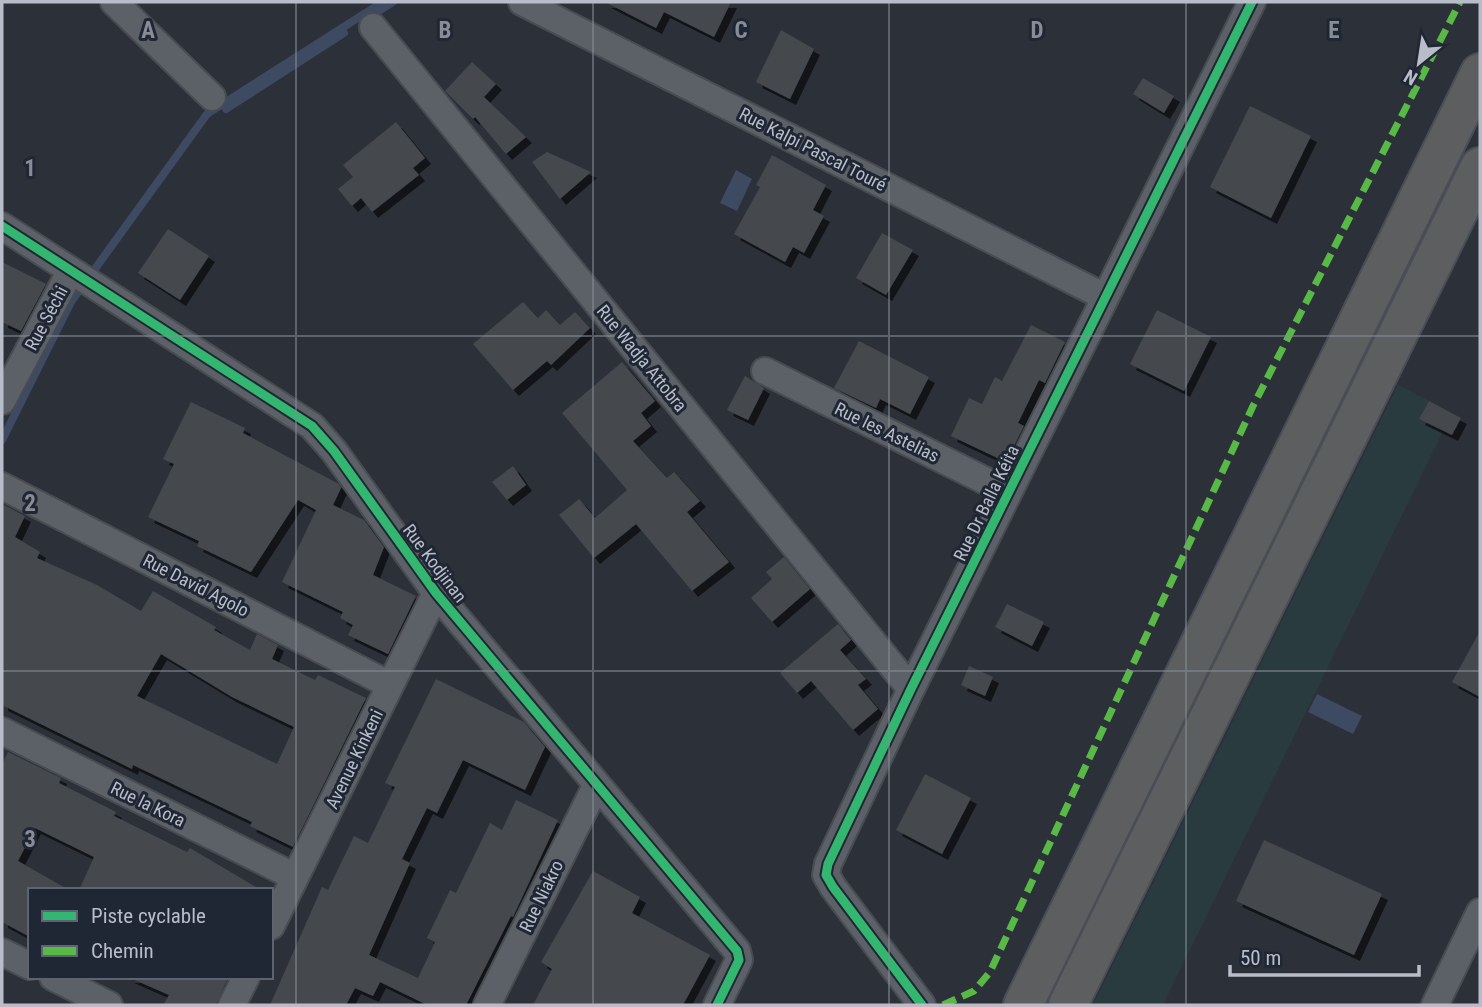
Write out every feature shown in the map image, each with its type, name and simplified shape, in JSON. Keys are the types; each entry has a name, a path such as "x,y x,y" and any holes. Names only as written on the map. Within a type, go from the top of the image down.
{"highway":[{"path":"1023,1005 1480,73"},
{"path":"1068,1005 1480,167"}],"street":[{"path":"114,2 212,97"},
{"name":"Rue Kalpi Pascal Touré","path":"522,2 1105,297"},
{"name":"Rue Dr Balla Kéita","path":"922,1005 826,874 911,689 1252,2"},
{"name":"Rue Wadja Attobra","path":"373,27 911,689"},
{"name":"Rue Kodjinan","path":"2,226 312,426 334,451 436,593 737,951 739,960 717,1005"},
{"name":"Rue Séchi","path":"2,401 70,272"},
{"name":"Rue les Astelias","path":"765,371 1008,492"},
{"name":"Rue David Agolo","path":"2,486 390,685"},
{"name":"Avenue Kinkeni","path":"273,922 436,593"},
{"name":"Rue la Kora","path":"2,732 295,877"},
{"name":"Rue Niakro","path":"486,1005 596,786"},
{"path":"1434,1005 1480,912"},
{"path":"2,952 28,965"},
{"path":"57,979 109,1005"},
{"path":"232,1005 245,979"}],"shaded area":[{"path":"1398,385 1429,401 1419,419 1443,431 1163,1005 1093,1005"}],"water":[{"path":"736,170 752,179 737,211 720,203"},
{"path":"1317,694 1362,716 1353,734 1308,712"}],"building":[{"path":"605,2 731,2 714,37 664,12 656,28"},
{"path":"781,30 814,49 790,99 756,82"},
{"path":"472,62 496,84 484,97 526,137 506,154 475,117 473,119 445,91"},
{"path":"1143,78 1174,96 1164,113 1133,94"},
{"path":"1250,106 1311,136 1271,218 1210,187"},
{"path":"396,122 425,158 413,168 419,175 372,212 361,198 352,206 338,189 353,177 343,165"},
{"path":"547,152 591,172 560,199 532,162"},
{"path":"772,155 826,185 813,210 824,216 804,253 793,247 785,262 734,234 760,187 756,185"},
{"path":"168,229 209,256 180,300 138,273"},
{"path":"882,233 913,250 886,295 856,278"},
{"path":"2,262 46,284 21,331 2,322"},
{"path":"523,302 538,318 546,310 560,325 575,312 590,328 551,365 547,361 513,390 473,344"},
{"path":"1157,310 1211,337 1184,391 1130,364"},
{"path":"1031,325 1065,342 1045,383 1039,380 1018,423 1024,426 1006,462 951,436 969,398 982,404 995,377 1002,381"},
{"path":"859,341 929,377 910,414 880,399 876,408 834,388"},
{"path":"622,362 655,401 641,413 651,426 633,441 667,478 674,472 700,501 687,512 729,562 692,591 636,524 594,558 559,515 579,499 595,518 627,490 562,413"},
{"path":"745,376 764,388 748,420 727,410"},
{"path":"1429,401 1461,418 1452,435 1419,419"},
{"path":"191,402 245,428 243,433 339,484 341,488 333,505 364,520 384,547 373,575 416,596 388,654 348,635 353,625 340,618 343,612 282,582 316,510 298,500 251,572 197,546 199,541 148,517 174,464 163,459"},
{"path":"513,466 526,485 507,500 492,482"},
{"path":"2,504 25,516 15,537 40,552 37,558 97,585 141,611 153,591 250,650 257,634 278,645 272,659 315,680 318,675 366,698 293,847 250,826 252,822 133,765 132,769 2,705","holes":["161,654 232,697 294,727 277,764 137,696"]},
{"path":"784,557 810,589 772,622 751,598 772,579 766,572"},
{"path":"1007,604 1044,622 1032,646 995,627"},
{"path":"838,624 851,640 840,650 866,679 858,685 878,709 853,730 811,681 797,693 780,673"},
{"path":"1480,631 1480,697 1452,682"},
{"path":"969,666 993,677 985,696 961,685"},
{"path":"436,679 524,722 545,747 525,790 463,760 437,813 427,808 402,859 410,863 369,955 418,978 435,942 427,938 450,890 456,893 490,823 502,830 516,800 558,820 513,917 511,916 466,1005 427,1005 380,982 373,996 355,988 346,1005 270,1005 322,887 328,890 354,836 368,843 395,787 385,783"},
{"path":"8,752 61,778 59,783 116,812 114,816 187,852 190,848 258,888 80,888 94,857 35,828 18,861 65,888 28,888 28,936 2,922 2,764"},
{"path":"925,774 971,798 942,854 896,830"},
{"path":"1264,840 1382,894 1354,955 1236,901"},
{"path":"593,871 640,897 632,913 710,955 683,1005 533,1005 552,969 541,962"},
{"path":"133,979 227,980 216,1005 163,1005 169,995"}],"waterway":[{"path":"2,440 71,302 207,114 383,2"},
{"path":"379,11 393,2"},
{"path":"226,109 344,33"}],"marked path":[{"path":"943,1005 974,991 990,972 1253,406 1460,2"}],"cycle path":[{"path":"922,1005 833,887 826,875 828,864 911,689 1252,2"},
{"path":"2,226 312,426 334,451 436,593 737,951 739,960 717,1005"}]}
